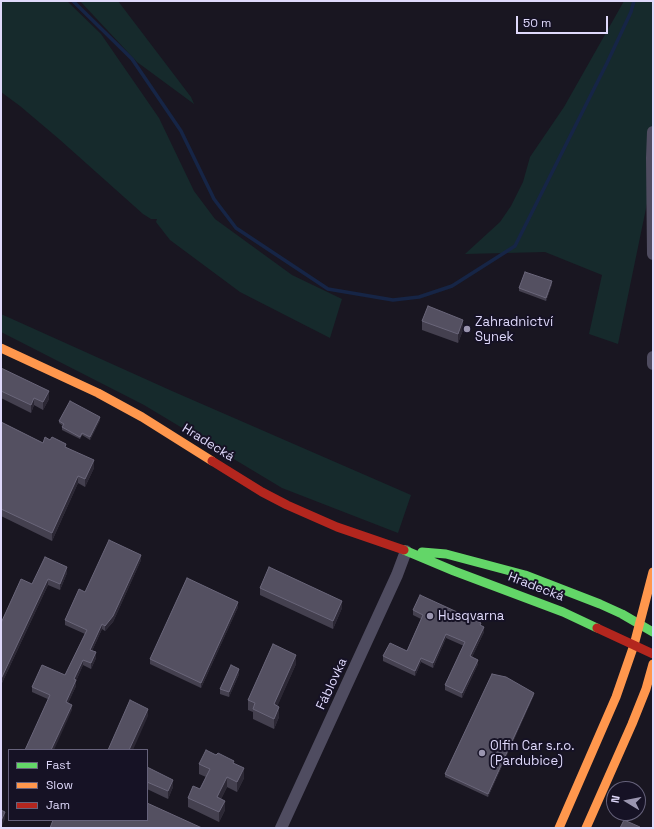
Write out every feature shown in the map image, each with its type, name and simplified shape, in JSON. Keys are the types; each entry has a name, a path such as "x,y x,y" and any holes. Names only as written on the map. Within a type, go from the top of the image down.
{"main road":[{"name":"Hradecká","path":"1,348 98,393 142,417 262,492 287,505 337,527 406,551 454,571 563,612 653,654"},
{"name":"Hradecká","path":"406,551 446,554 525,575 600,604 653,632"},
{"path":"559,828 611,709 634,645 653,572"},
{"path":"586,828 606,788 646,689 653,664"},
{"path":"632,724 637,716 652,702"}],"street":[{"path":"653,132 653,254"},
{"path":"653,357 653,364"},
{"name":"Fáblovka","path":"282,828 397,575 406,551"}],"green space":[{"path":"1,1 67,1 101,34 159,118 194,191 215,219 292,275 342,299 330,338 240,292 170,240 156,222 157,219 151,219 143,214 59,139 1,92"},
{"path":"80,1 118,1 191,97 194,104 137,62"},
{"path":"624,1 653,1 653,169 618,344 589,334 602,275 545,252 465,254 500,222 511,206 523,182 530,157 564,107"},
{"path":"1,314 172,391 411,495 398,533 282,488 144,405 1,332"}],"building":[{"path":"525,272 552,281 546,298 519,288"},
{"path":"428,306 463,320 458,334 422,321"},
{"path":"1,368 49,391 43,402 34,398 31,405 1,391"},
{"path":"70,401 100,417 90,437 82,433 80,437 62,427 64,424 59,421"},
{"path":"1,422 43,443 45,437 50,440 52,437 66,444 65,447 94,460 85,479 78,476 52,533 1,509"},
{"path":"109,540 141,555 113,616 105,626 102,624 90,650 96,652 91,663 83,660 74,679 76,680 66,702 72,705 51,749 25,749 50,695 32,687 42,665 65,675 87,630 65,620 79,589 85,592"},
{"path":"45,557 67,567 60,584 48,579 1,679 1,623 21,579 32,584"},
{"path":"269,567 342,601 333,621 260,588"},
{"path":"187,578 238,602 201,683 150,659"},
{"path":"420,595 481,623 480,625 484,627 470,656 478,660 462,693 445,685 465,642 446,634 433,663 421,658 415,671 383,656 390,643 407,651 423,615 413,610"},
{"path":"273,644 296,655 274,704 279,707 274,719 253,709 255,703 248,700"},
{"path":"231,665 239,669 229,692 220,689"},
{"name":"Olfin Car s.r.o. (Pardubice)","path":"492,674 506,677 534,693 488,794 445,774"},
{"path":"130,700 148,709 129,749 108,749"},
{"path":"206,750 216,755 218,753 244,768 237,782 227,777 217,797 225,801 219,812 188,798 193,786 200,789 210,769 199,764"},
{"path":"148,768 173,780 168,791 148,782"},
{"path":"148,803 202,828 50,828 53,821 148,821"},
{"path":"1,810 5,812 1,821"},
{"path":"624,821 640,827 640,828 620,828"}],"waterway":[{"path":"73,1 132,59 181,131 214,199 236,228 328,289 393,300 419,297 452,286 515,246 607,63 631,12 634,1"}],"traffic: fast":[{"path":"404,550 454,571 563,612 597,628"},
{"path":"422,552 446,554 525,575 600,604 622,614 653,632"}],"traffic: slow":[{"path":"1,348 98,393 142,417 212,461"},
{"path":"559,828 616,697 634,645 653,572"},
{"path":"586,828 632,724 646,689 653,664"}],"traffic: jam":[{"path":"212,461 262,492 287,505 337,527 404,550"},
{"path":"597,628 653,654"}],"place":[{"name":"Zahradnictví Synek","path":"467,329"},
{"name":"Husqvarna","path":"430,616"},
{"name":"Olfin Car s.r.o. (Pardubice)","path":"482,753"}]}
